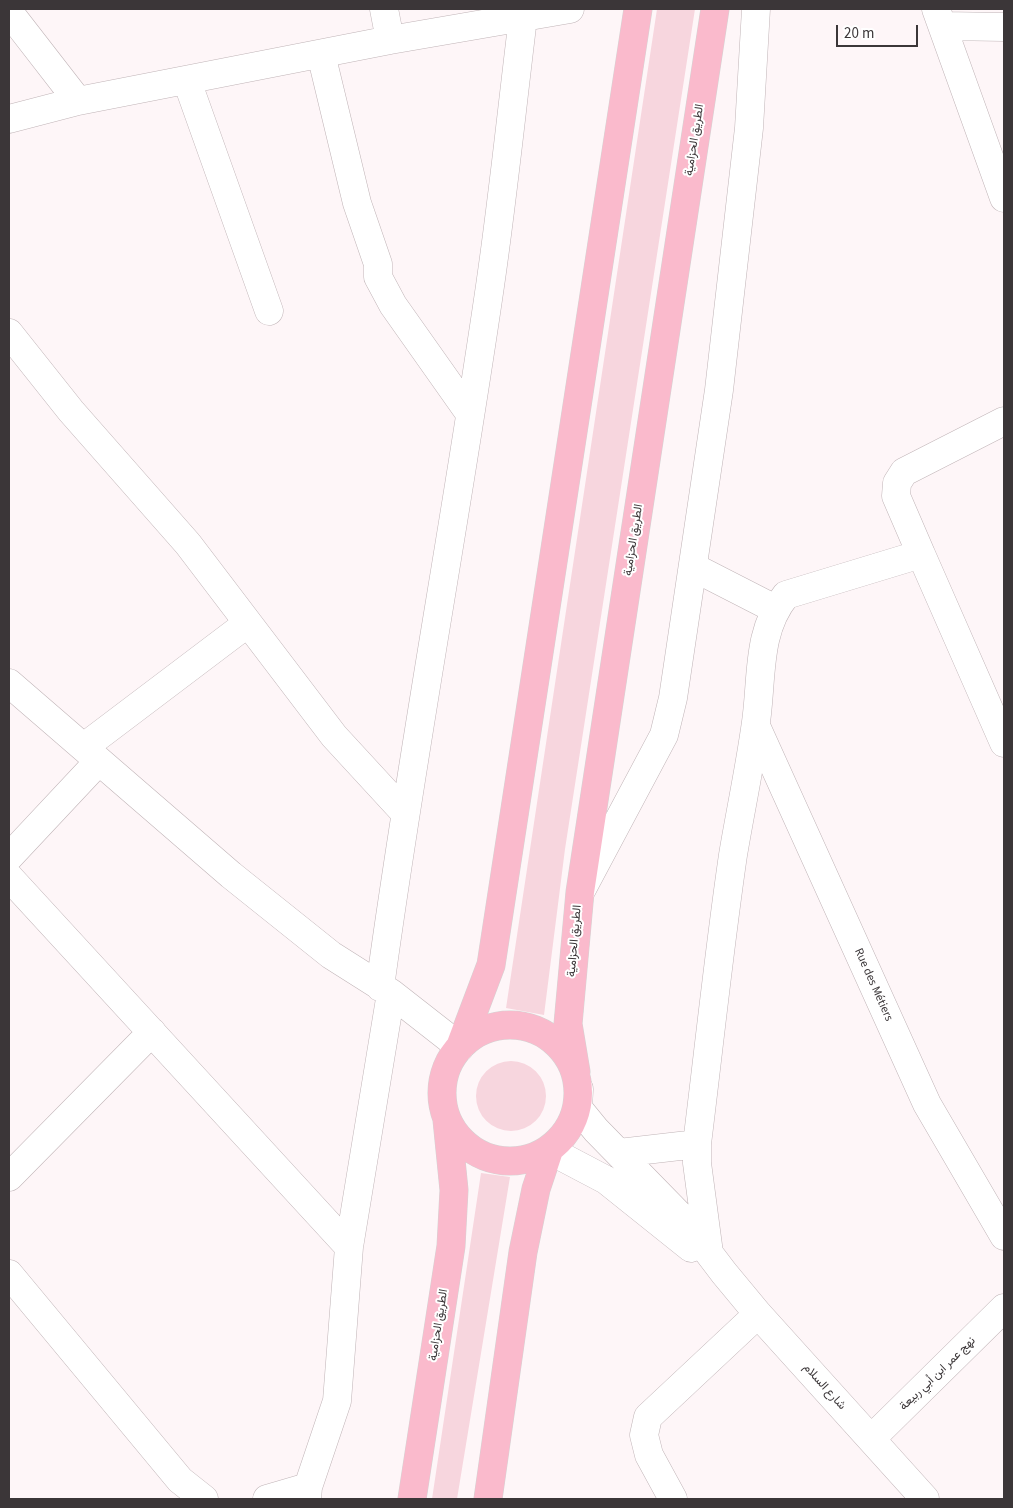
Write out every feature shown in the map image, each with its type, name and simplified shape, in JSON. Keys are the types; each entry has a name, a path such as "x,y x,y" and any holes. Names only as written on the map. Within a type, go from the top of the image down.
{"highway":[{"name":"الطريق الحزامية","path":"460,1047 491,966 638,9"},
{"name":"الطريق الحزامية","path":"447,1120 459,1139 476,1153 497,1160 519,1161 549,1150 562,1138 572,1123 578,1106 577,1081 568,1024 580,892 715,9"},
{"name":"الطريق الحزامية","path":"412,1499 451,1246 454,1190 447,1120 442,1100 443,1080 450,1060 460,1047 481,1031 503,1025 527,1026 548,1036 565,1051 577,1081"},
{"name":"الطريق الحزامية","path":"488,1499 523,1252 536,1189 549,1150"}],"street":[{"path":"384,9 390,40"},
{"path":"9,119 78,101 390,40 570,9"},
{"path":"580,892 664,735 673,698 719,390 750,128 756,9"},
{"path":"9,12 78,101"},
{"path":"267,1499 308,1493 337,1401 349,1247 385,990 404,812 490,284 523,18"},
{"path":"1004,27 939,18 1004,198"},
{"path":"321,54 357,203 378,264 378,278 393,306 470,414"},
{"path":"187,81 269,311"},
{"path":"9,333 71,411 188,544 334,736 404,812"},
{"path":"1004,421 904,472 897,483 896,496 1004,743"},
{"path":"716,1263 697,1163 697,1144 733,854 756,726 762,653 775,609 786,595 921,554"},
{"path":"693,567 775,609"},
{"path":"9,857 91,754 248,623"},
{"path":"9,683 231,875 331,955 385,990 460,1047"},
{"name":"Rue des Métiers","path":"756,726 927,1104 1004,1236"},
{"path":"9,877 349,1247"},
{"path":"9,1176 152,1032"},
{"name":"شارع السلام","path":"577,1081 578,1108 683,1219 758,1314 870,1439 911,1495"},
{"path":"619,1153 697,1144"},
{"name":"شارع السلام","path":"549,1150 606,1180 716,1263"},
{"path":"9,1274 180,1480 204,1499"},
{"name":"نهج عمر ابن أبي ربيعة","path":"870,1439 1004,1308"},
{"path":"673,1499 649,1455 644,1434 648,1417 758,1314"}],"shaded area":[{"path":"657,9 695,9 565,849 544,1015 506,1008"},
{"path":"511,1061 530,1067 540,1077 546,1096 540,1115 530,1125 511,1131 492,1125 482,1115 476,1096 482,1077 492,1067"},
{"path":"481,1173 510,1177 457,1499 432,1499"}]}
